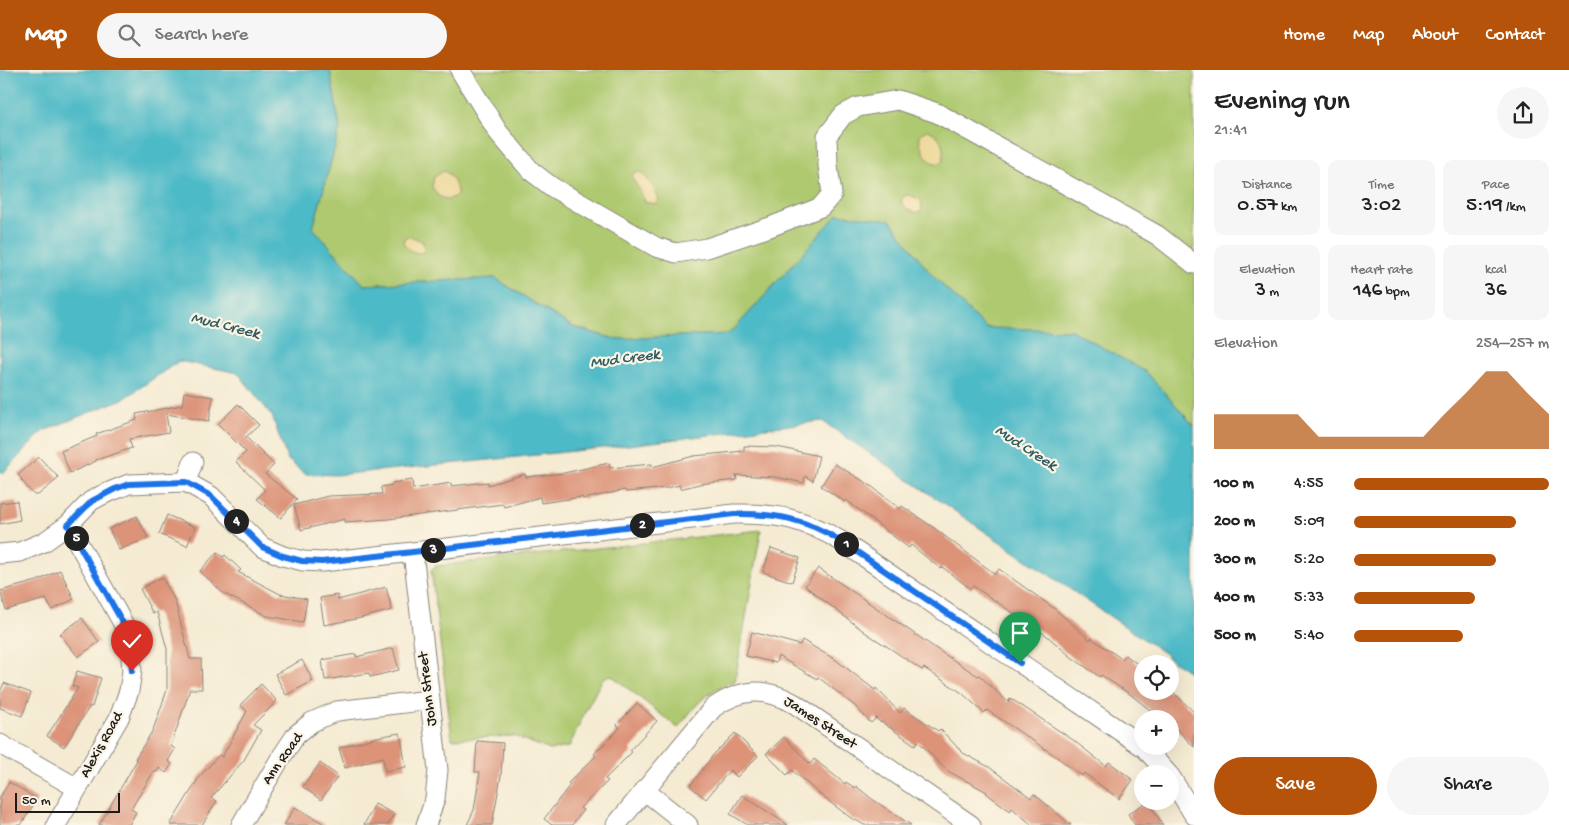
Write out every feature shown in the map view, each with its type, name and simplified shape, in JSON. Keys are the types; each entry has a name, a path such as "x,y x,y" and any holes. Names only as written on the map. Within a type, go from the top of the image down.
{"street":[{"path":"460,70 498,132 530,171 545,183 656,247 676,253 706,248 770,227 821,207 832,194 828,166 827,136 835,124 843,115 858,107 898,100 937,113 1157,235 1194,264"},
{"path":"186,482 193,462"},
{"path":"0,554 20,552 33,548 56,535 92,501 129,484 186,482 211,496 262,547 283,556 302,561 322,562 734,514 760,513 799,520 841,541 1134,740"},
{"name":"Alexis Road","path":"56,825 119,718 129,691 132,671 130,644 124,625 68,525"},
{"name":"John Street","path":"413,552 438,770 435,799 426,825"},
{"name":"James Street","path":"616,825 713,708 727,698 738,694 760,692 781,696 795,704 970,825"},
{"name":"Ann Road","path":"241,825 296,735 312,722 337,711 429,700"},
{"path":"0,744 77,788"},
{"path":"1151,755 1160,765"},
{"path":"644,790 688,825"},
{"path":"1179,791 1194,815"}],"green space":[{"path":"330,70 1194,70 1194,426 1146,372 1071,330 986,328 930,273 890,220 728,334 616,339 573,327 495,278 364,285 313,228 340,128"},
{"path":"761,530 735,681 716,689 702,699 678,728 611,675 603,678 569,747 550,750 514,736 452,739 431,570 435,566"}],"sand":[{"path":"926,130 936,134 941,141 943,161 934,163 929,160 923,151 920,135"},
{"path":"444,171 452,178 457,192 457,195 448,200 438,196 432,187 434,177"},
{"path":"640,172 656,192 659,200 655,204 645,202 633,180 632,175"},
{"path":"907,195 921,200 922,209 920,212 907,209 901,202 903,197"},
{"path":"410,236 422,241 425,248 422,253 411,250 404,245 405,237"}],"water":[{"name":"Mud Creek","path":"0,70 330,70 340,128 313,228 364,285 495,278 572,327 615,339 728,334 838,214 890,220 930,273 986,328 1071,330 1146,372 1194,426 1194,675 1179,665 1179,655 1167,655 822,421 613,447 489,460 336,475 305,474 287,459 272,416 238,373 179,361 125,398 45,429 4,472 0,472"}],"building":[{"path":"184,392 213,397 209,421 166,414 169,432 129,439 132,448 96,460 70,473 61,451 97,436 96,434 137,420 136,414 182,405"},
{"path":"238,404 259,425 246,437 274,465 265,474 297,499 281,518 257,499 265,490 236,462 246,452 218,424"},
{"path":"744,446 777,447 819,456 813,481 805,476 804,483 775,477 736,475 737,480 699,484 680,489 680,485 626,492 625,490 583,499 582,497 541,503 540,497 504,507 503,504 389,519 345,522 345,519 301,530 294,505 328,496 382,494 381,487 412,480 413,489 451,483 451,486 488,482 488,485 525,474 526,477 564,473 609,463 610,468 652,464 652,467 694,456 744,451"},
{"path":"39,457 59,478 38,495 34,495 18,475"},
{"path":"835,464 870,485 900,509 902,506 934,528 995,574 999,569 1055,609 1090,640 1091,638 1122,659 1125,655 1134,661 1134,697 1101,675 1100,677 1070,656 1046,635 973,586 971,589 942,567 941,569 911,545 909,548 846,500 845,502 821,486"},
{"path":"17,501 20,520 0,524 0,503"},
{"path":"167,515 195,527 187,546 159,534"},
{"path":"137,516 148,538 119,550 109,529"},
{"path":"771,548 800,558 792,582 763,572"},
{"path":"217,552 223,557 225,555 241,570 238,572 280,594 307,599 303,622 267,616 223,593 200,571"},
{"path":"818,568 944,654 979,675 1008,702 1010,698 1073,740 1106,766 1109,762 1133,780 1119,799 1084,773 1082,776 987,710 984,713 962,693 924,668 922,670 866,633 805,586"},
{"path":"60,570 74,599 52,610 46,599 6,610 0,591 37,581"},
{"path":"162,577 175,601 190,659 201,659 202,689 190,689 171,746 175,749 168,761 172,764 166,773 159,768 157,772 154,771 131,809 136,812 129,825 99,825 153,730 167,690 167,649 157,612 153,614 140,589"},
{"path":"386,587 392,610 324,625 320,598 337,595 338,600"},
{"path":"82,618 99,642 78,657 60,634"},
{"path":"752,632 800,645 802,640 836,660 875,690 876,688 900,713 904,708 938,731 940,729 963,753 989,767 1031,798 1034,794 1071,825 1032,825 1012,808 1010,811 987,792 946,770 918,741 915,745 876,718 871,723 855,706 818,677 817,679 778,656 776,663 746,656"},
{"path":"393,648 399,670 370,677 369,673 325,680 322,660 356,654 356,657"},
{"path":"302,660 313,681 286,695 275,674"},
{"path":"77,671 101,678 92,707 90,706 64,747 47,736 78,688 72,686"},
{"path":"4,683 31,693 22,716 0,708 0,692"},
{"path":"261,684 277,701 253,725 261,730 244,760 211,798 217,801 202,825 170,825 200,776 219,755 222,757 247,711 240,705"},
{"path":"1179,698 1194,712 1194,747 1179,731 1179,710 1150,710 1137,700 1179,700"},
{"path":"637,703 657,721 630,750 632,752 605,779 608,781 580,808 583,810 572,825 552,825 544,819 570,785 568,783 596,756 594,754 620,728 617,725"},
{"path":"400,733 406,767 385,771 383,757 345,768 339,748 377,737"},
{"path":"735,733 758,756 737,777 730,770 706,799 690,786 714,754"},
{"path":"784,737 810,764 814,759 845,784 846,782 855,788 856,786 911,825 864,825 855,821 823,797 792,770 787,775 766,754"},
{"path":"477,741 503,743 501,776 492,825 467,825 474,810 480,772 475,772"},
{"path":"320,763 338,776 321,800 303,787"},
{"path":"9,782 37,799 21,825 0,825 0,797"},
{"path":"742,795 788,825 748,825 730,814"},
{"path":"375,804 394,814 388,825 364,825"},
{"path":"295,807 326,825 284,825"},
{"path":"1134,810 1154,810 1163,825 1135,825 1128,814"}],"route":[{"path":"132,671 130,644 124,625 68,525 92,501 115,489 129,484 186,482 211,496 262,547 283,556 302,561 322,562 734,514 760,513 799,520 841,541 1020,663"}]}
